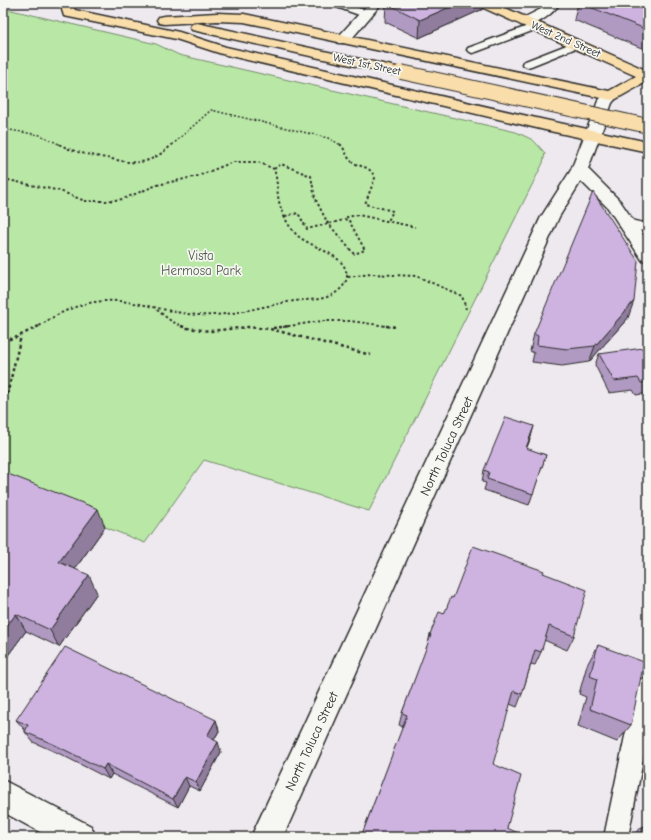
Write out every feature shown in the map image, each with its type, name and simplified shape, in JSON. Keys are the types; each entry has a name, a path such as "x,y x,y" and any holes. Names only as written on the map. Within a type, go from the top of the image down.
{"main road":[{"path":"66,3 68,13 179,36 222,50 545,125 648,147"},
{"name":"West 2nd Street","path":"483,3 647,76"},
{"name":"West 1st Street","path":"149,16 648,126"},
{"path":"164,20 217,17 244,18 611,96"},
{"name":"North Toluca Street","path":"611,96 647,76"}],"street":[{"path":"343,40 376,3"},
{"path":"531,24 554,3"},
{"name":"North Toluca Street","path":"268,837 550,217 579,170 605,101 611,96"},
{"path":"579,170 614,205 648,256"},
{"path":"3,795 80,837"}],"lane":[{"path":"334,3 366,14"},
{"path":"472,50 531,24"},
{"path":"527,64 577,44"},
{"path":"626,223 648,228"},
{"path":"616,837 646,688"}],"path":[{"path":"3,129 26,132 45,137 70,150 83,154 128,163 137,163 153,160 161,155 211,110 328,138 336,142 342,146 345,154 353,162 367,167 373,172 375,178 365,204 393,211 388,221"},
{"path":"3,179 60,191 70,196 85,200 106,201 123,199 157,185 198,176 233,162 258,162 274,168 278,177 279,202 285,216 297,236 340,261 345,268 348,277 344,286 337,292 316,300 294,301 262,308 208,316 178,313 120,301 90,303 55,316 29,332 3,341"},
{"path":"274,168 281,164 311,176 315,198 329,224 354,254 365,250 348,219"},
{"path":"285,216 298,213 307,229 348,219 347,217 358,215 415,227"},
{"path":"348,277 371,274 416,276 462,296 466,309"},
{"path":"156,308 171,321 187,328 210,331 248,328 270,329 329,321 350,321 398,327"},
{"path":"270,329 372,355"},
{"path":"3,412 22,335"}],"green space":[{"name":"Vista Hermosa Park","path":"7,9 156,44 179,55 516,132 533,140 545,153 543,163 369,511 204,460 145,543 3,486 3,12"}],"building":[{"path":"386,3 459,3 420,20"},
{"path":"580,3 648,3 648,30"},
{"path":"593,192 638,261 634,301 595,346 567,349 537,345 538,336 534,334"},
{"path":"643,348 646,353 648,353 648,382 641,383 638,378 614,381 599,354"},
{"path":"506,417 534,426 526,448 546,455 533,494 487,479 489,472 484,470"},
{"path":"3,472 98,509 59,562 89,575 50,630 16,614 3,631"},
{"path":"473,546 544,571 543,573 587,590 574,636 549,626 541,652 535,650 522,694 514,691 493,764 521,776 507,828 527,837 361,837 407,715 402,713 431,635 430,634 439,612 444,614 451,597 453,598"},
{"path":"598,645 644,662 631,725 590,709 597,679 590,676"},
{"path":"65,647 216,720 207,736 218,742 196,782 185,777 173,799 106,764 103,769 25,732 28,725 16,720"},
{"path":"643,826 648,828 648,837 641,837"}]}
